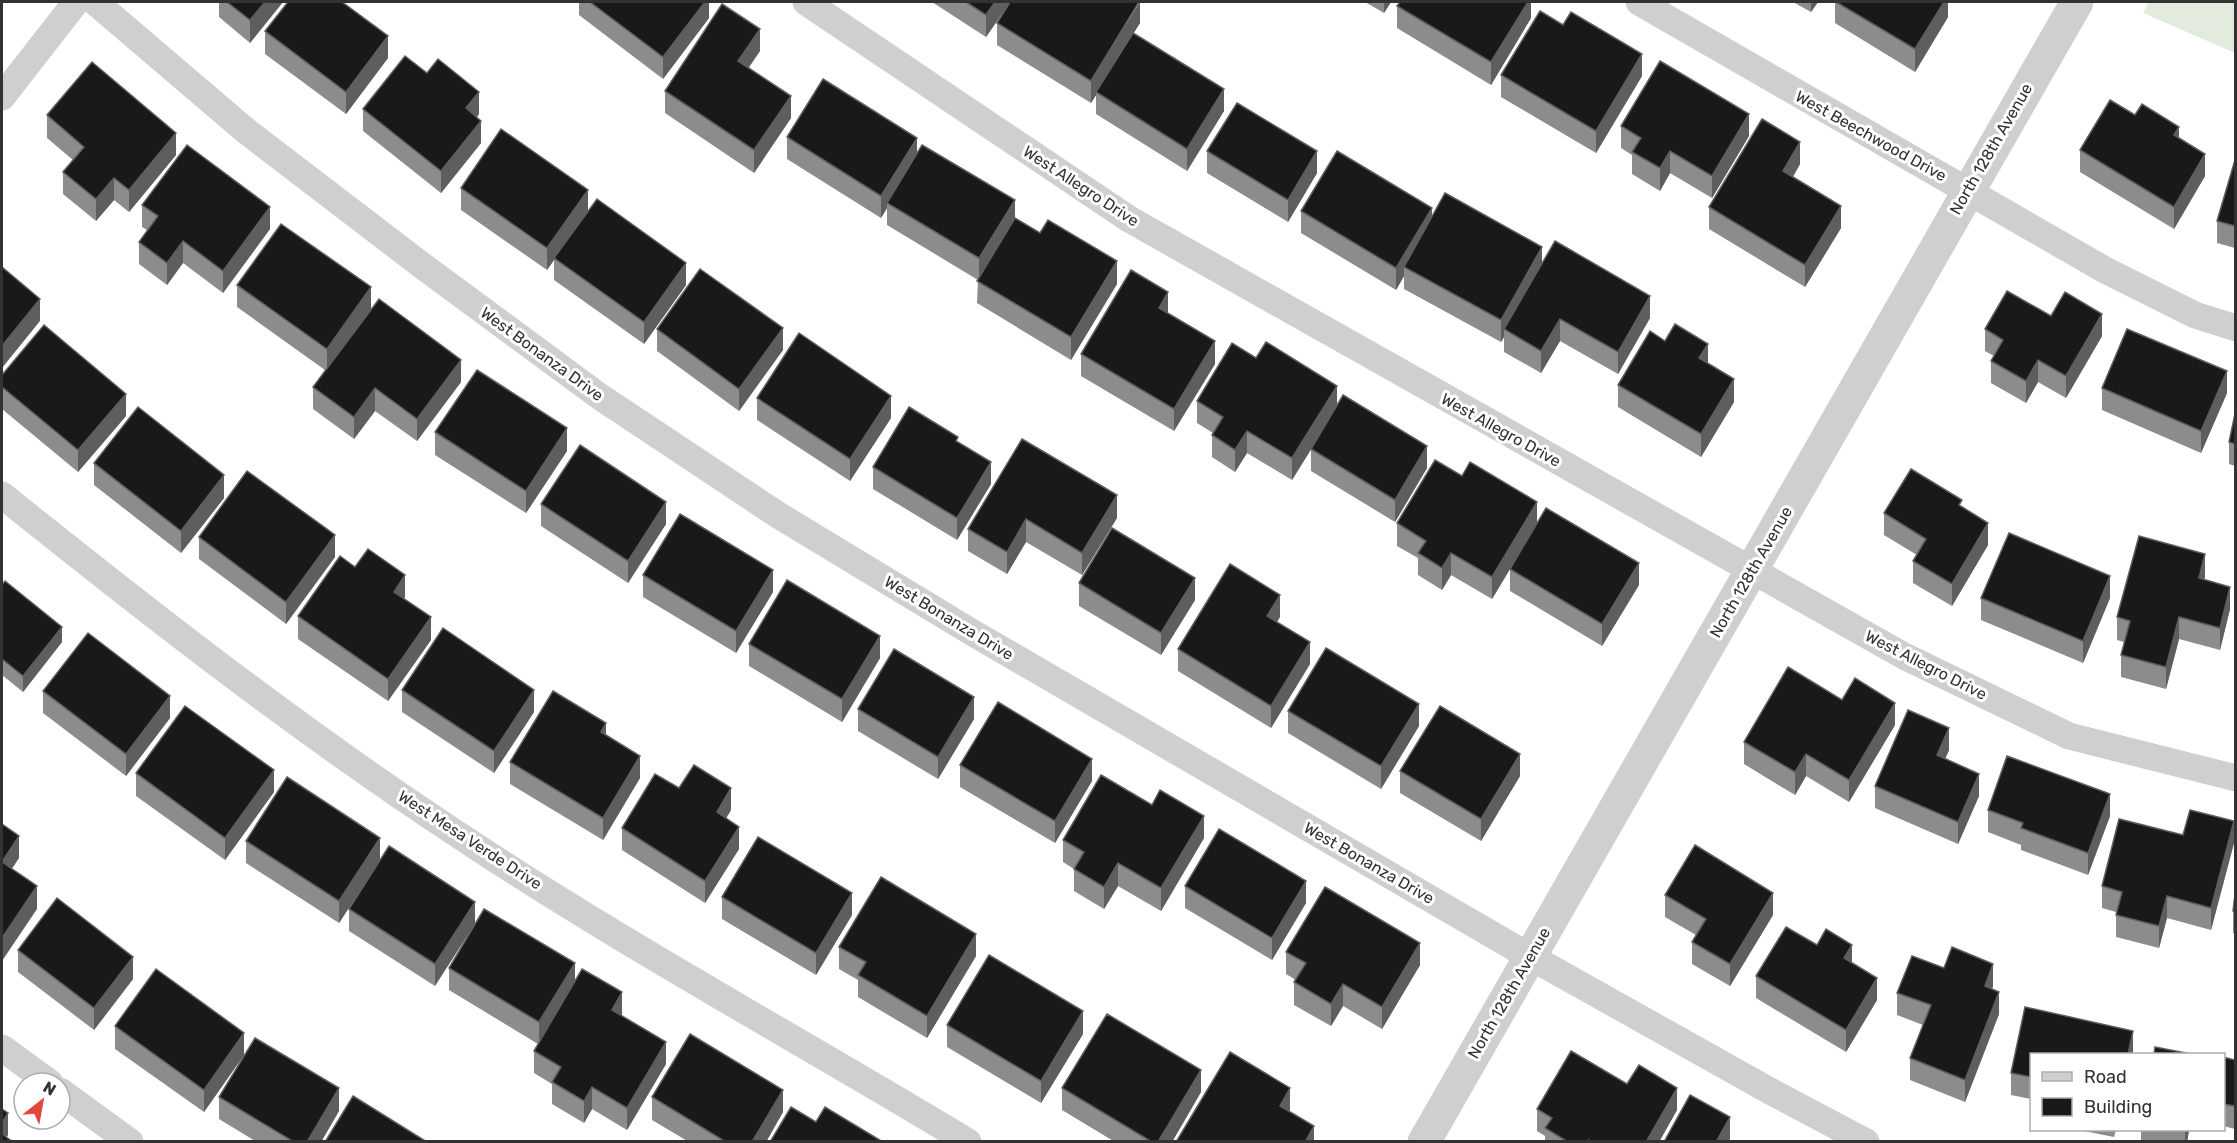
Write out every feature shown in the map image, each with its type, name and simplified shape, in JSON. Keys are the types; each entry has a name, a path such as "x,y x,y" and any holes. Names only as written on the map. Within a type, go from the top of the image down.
{"street":[{"path":"2,97 76,2"},
{"name":"West Bonanza Drive","path":"95,2 245,130 429,271 639,423 778,515 973,633 1529,956 1866,1142"},
{"name":"West Allegro Drive","path":"806,2 1129,219 1904,656 2069,736 2235,778"},
{"name":"West Beechwood Drive","path":"1639,2 2105,270 2195,315 2235,328"},
{"name":"North 128th Avenue","path":"1424,1142 1967,190 2077,2"},
{"name":"West Mesa Verde Drive","path":"2,495 110,582 284,713 456,834 627,940 968,1142"},
{"path":"2,1048 34,1071"},
{"path":"72,1100 130,1142"}],"shaded area":[{"path":"2149,2 2235,2 2235,53 2143,13"}],"building":[{"path":"227,2 265,2 250,20"},
{"path":"288,2 342,2 388,36 346,92 265,31"},
{"path":"590,2 705,2 663,57"},
{"path":"966,2 995,2 986,15"},
{"path":"1010,2 1139,2 1091,81 997,23"},
{"path":"1400,2 1528,2 1491,62 1397,6"},
{"path":"1836,2 1944,2 1915,49"},
{"path":"722,4 760,29 738,61 791,96 754,150 665,91"},
{"path":"1540,11 1563,25 1571,12 1642,54 1596,131 1501,75"},
{"path":"1133,33 1224,89 1187,149 1096,92"},
{"path":"405,56 427,73 438,59 479,92 466,108 481,121 441,171 363,109"},
{"path":"1660,61 1749,114 1712,176 1670,151 1660,168 1632,152 1641,138 1621,126"},
{"path":"92,62 176,133 129,190 114,178 96,199 63,172 84,147 47,115"},
{"path":"823,79 917,138 881,196 787,137"},
{"path":"2110,100 2135,115 2142,104 2179,127 2174,135 2205,154 2174,207 2080,150"},
{"path":"1237,103 1317,151 1288,200 1207,151"},
{"path":"1762,119 1800,142 1783,171 1841,206 1805,265 1709,207"},
{"path":"501,129 588,190 547,248 461,188"},
{"path":"187,145 270,207 223,271 183,241 167,263 139,242 158,216 142,205"},
{"path":"922,145 1015,200 979,258 887,203"},
{"path":"1337,151 1432,208 1396,268 1301,211"},
{"path":"2235,160 2235,226 2217,221"},
{"path":"1445,193 1542,247 1501,320 1404,267"},
{"path":"597,199 686,263 644,322 554,258"},
{"path":"1015,218 1040,233 1048,220 1117,261 1071,337 977,281"},
{"path":"281,224 371,287 327,349 237,285"},
{"path":"1555,241 1650,296 1618,352 1560,319 1541,351 1504,329"},
{"path":"2,267 40,299 2,346"},
{"path":"700,269 783,328 739,389 657,329"},
{"path":"1131,270 1168,292 1159,308 1215,341 1174,409 1081,354"},
{"path":"2007,291 2051,316 2065,292 2102,314 2066,376 2038,360 2026,381 1991,361 2003,340 1985,329"},
{"path":"379,299 461,360 417,419 375,388 354,417 313,387"},
{"path":"1675,324 1708,344 1699,358 1734,379 1701,434 1618,385 1650,331 1665,341"},
{"path":"44,325 126,394 78,450 2,387 2,375"},
{"path":"2127,329 2227,371 2201,431 2102,388"},
{"path":"799,333 891,396 850,459 757,398"},
{"path":"1266,342 1337,386 1292,458 1247,431 1235,450 1212,435 1223,417 1197,401 1232,343 1256,358"},
{"path":"477,370 567,428 526,491 435,432"},
{"path":"1343,395 1427,446 1395,500 1311,449"},
{"path":"138,407 224,475 181,531 94,463"},
{"path":"909,407 958,437 956,441 991,462 957,518 873,467"},
{"path":"2235,414 2235,444 2229,442"},
{"path":"1022,439 1117,495 1082,553 1026,519 1007,552 968,529"},
{"path":"580,445 666,502 628,561 541,504"},
{"path":"1435,460 1462,476 1470,462 1537,502 1492,577 1451,553 1442,568 1418,553 1426,541 1397,523"},
{"path":"1911,469 1962,500 1959,505 1988,523 1952,584 1913,561 1926,539 1884,513"},
{"path":"247,471 335,535 286,602 199,537"},
{"path":"1546,508 1639,563 1602,624 1510,569"},
{"path":"680,514 773,570 736,631 643,575"},
{"path":"1112,528 1195,578 1161,633 1079,583"},
{"path":"2009,533 2110,576 2083,641 1981,598"},
{"path":"2139,536 2205,554 2199,578 2230,587 2220,628 2179,617 2166,667 2121,655 2130,621 2117,617"},
{"path":"368,549 405,575 394,592 431,617 388,679 298,616 340,556 355,567"},
{"path":"1230,564 1280,595 1267,616 1310,642 1271,706 1178,649"},
{"path":"787,580 880,636 842,699 749,644"},
{"path":"5,581 62,627 23,676 2,659 2,585"},
{"path":"443,628 534,690 494,751 402,690"},
{"path":"88,633 170,696 126,754 43,691"},
{"path":"1326,648 1419,704 1381,766 1288,711"},
{"path":"894,649 974,697 938,757 858,709"},
{"path":"1788,667 1842,700 1855,678 1895,703 1849,780 1806,754 1795,772 1744,742"},
{"path":"553,691 606,723 601,732 640,756 603,818 510,762"},
{"path":"998,702 1092,759 1055,821 960,765"},
{"path":"185,706 274,770 225,838 136,773"},
{"path":"1440,706 1520,754 1481,819 1400,771"},
{"path":"1908,710 1949,728 1937,755 1979,774 1958,822 1875,786"},
{"path":"2007,756 2110,794 2088,853 2021,828 2023,823 1988,810"},
{"path":"694,765 731,788 717,812 739,827 705,881 622,828 655,774 679,788"},
{"path":"1101,775 1152,805 1160,790 1204,816 1161,888 1118,863 1104,887 1074,869 1084,852 1063,840"},
{"path":"287,777 380,838 339,901 246,841"},
{"path":"2190,810 2234,821 2211,908 2167,896 2159,926 2116,915 2122,892 2102,886 2119,819 2183,835"},
{"path":"2,824 19,836 2,862"},
{"path":"1219,829 1306,881 1272,938 1185,886"},
{"path":"758,837 852,893 816,953 722,897"},
{"path":"1695,845 1773,893 1730,964 1692,942 1706,919 1665,895"},
{"path":"389,846 475,902 435,964 349,909"},
{"path":"2,862 37,886 2,938"},
{"path":"881,877 976,934 927,1016 858,975 866,962 839,947"},
{"path":"1325,887 1420,943 1382,1007 1343,984 1331,1004 1294,982 1306,963 1286,952"},
{"path":"57,898 133,957 94,1008 18,950"},
{"path":"484,909 575,963 539,1022 449,968"},
{"path":"1786,927 1817,945 1826,929 1852,945 1844,958 1877,978 1846,1030 1756,976"},
{"path":"1952,947 1993,964 1985,986 1999,992 1965,1080 1910,1058 1931,1005 1897,993 1912,956 1944,968"},
{"path":"989,955 1083,1011 1041,1081 947,1025"},
{"path":"156,969 244,1033 204,1090 115,1026"},
{"path":"582,969 622,992 612,1010 666,1042 627,1108 592,1087 584,1101 552,1082 561,1067 534,1051"},
{"path":"2025,1007 2133,1031 2128,1053 2030,1053 2030,1077 2011,1073"},
{"path":"1107,1014 1201,1070 1158,1142 1152,1142 1062,1088"},
{"path":"690,1034 783,1090 752,1142 726,1142 652,1097"},
{"path":"255,1038 339,1088 307,1142 294,1142 219,1097"},
{"path":"2155,1047 2186,1053 2154,1053"},
{"path":"1571,1051 1627,1084 1639,1065 1677,1088 1646,1142 1591,1142 1589,1140 1589,1142 1568,1142 1545,1128 1552,1118 1537,1109"},
{"path":"1230,1052 1290,1088 1280,1106 1314,1126 1305,1142 1176,1142"},
{"path":"2225,1058 2235,1060 2235,1106 2225,1104"},
{"path":"1690,1095 1730,1117 1716,1142 1664,1142"},
{"path":"353,1096 427,1142 325,1142"},
{"path":"791,1107 816,1122 825,1107 883,1142 770,1142"},
{"path":"2,1109 8,1113 2,1123"},
{"path":"2,1134 13,1142 2,1142"}]}
